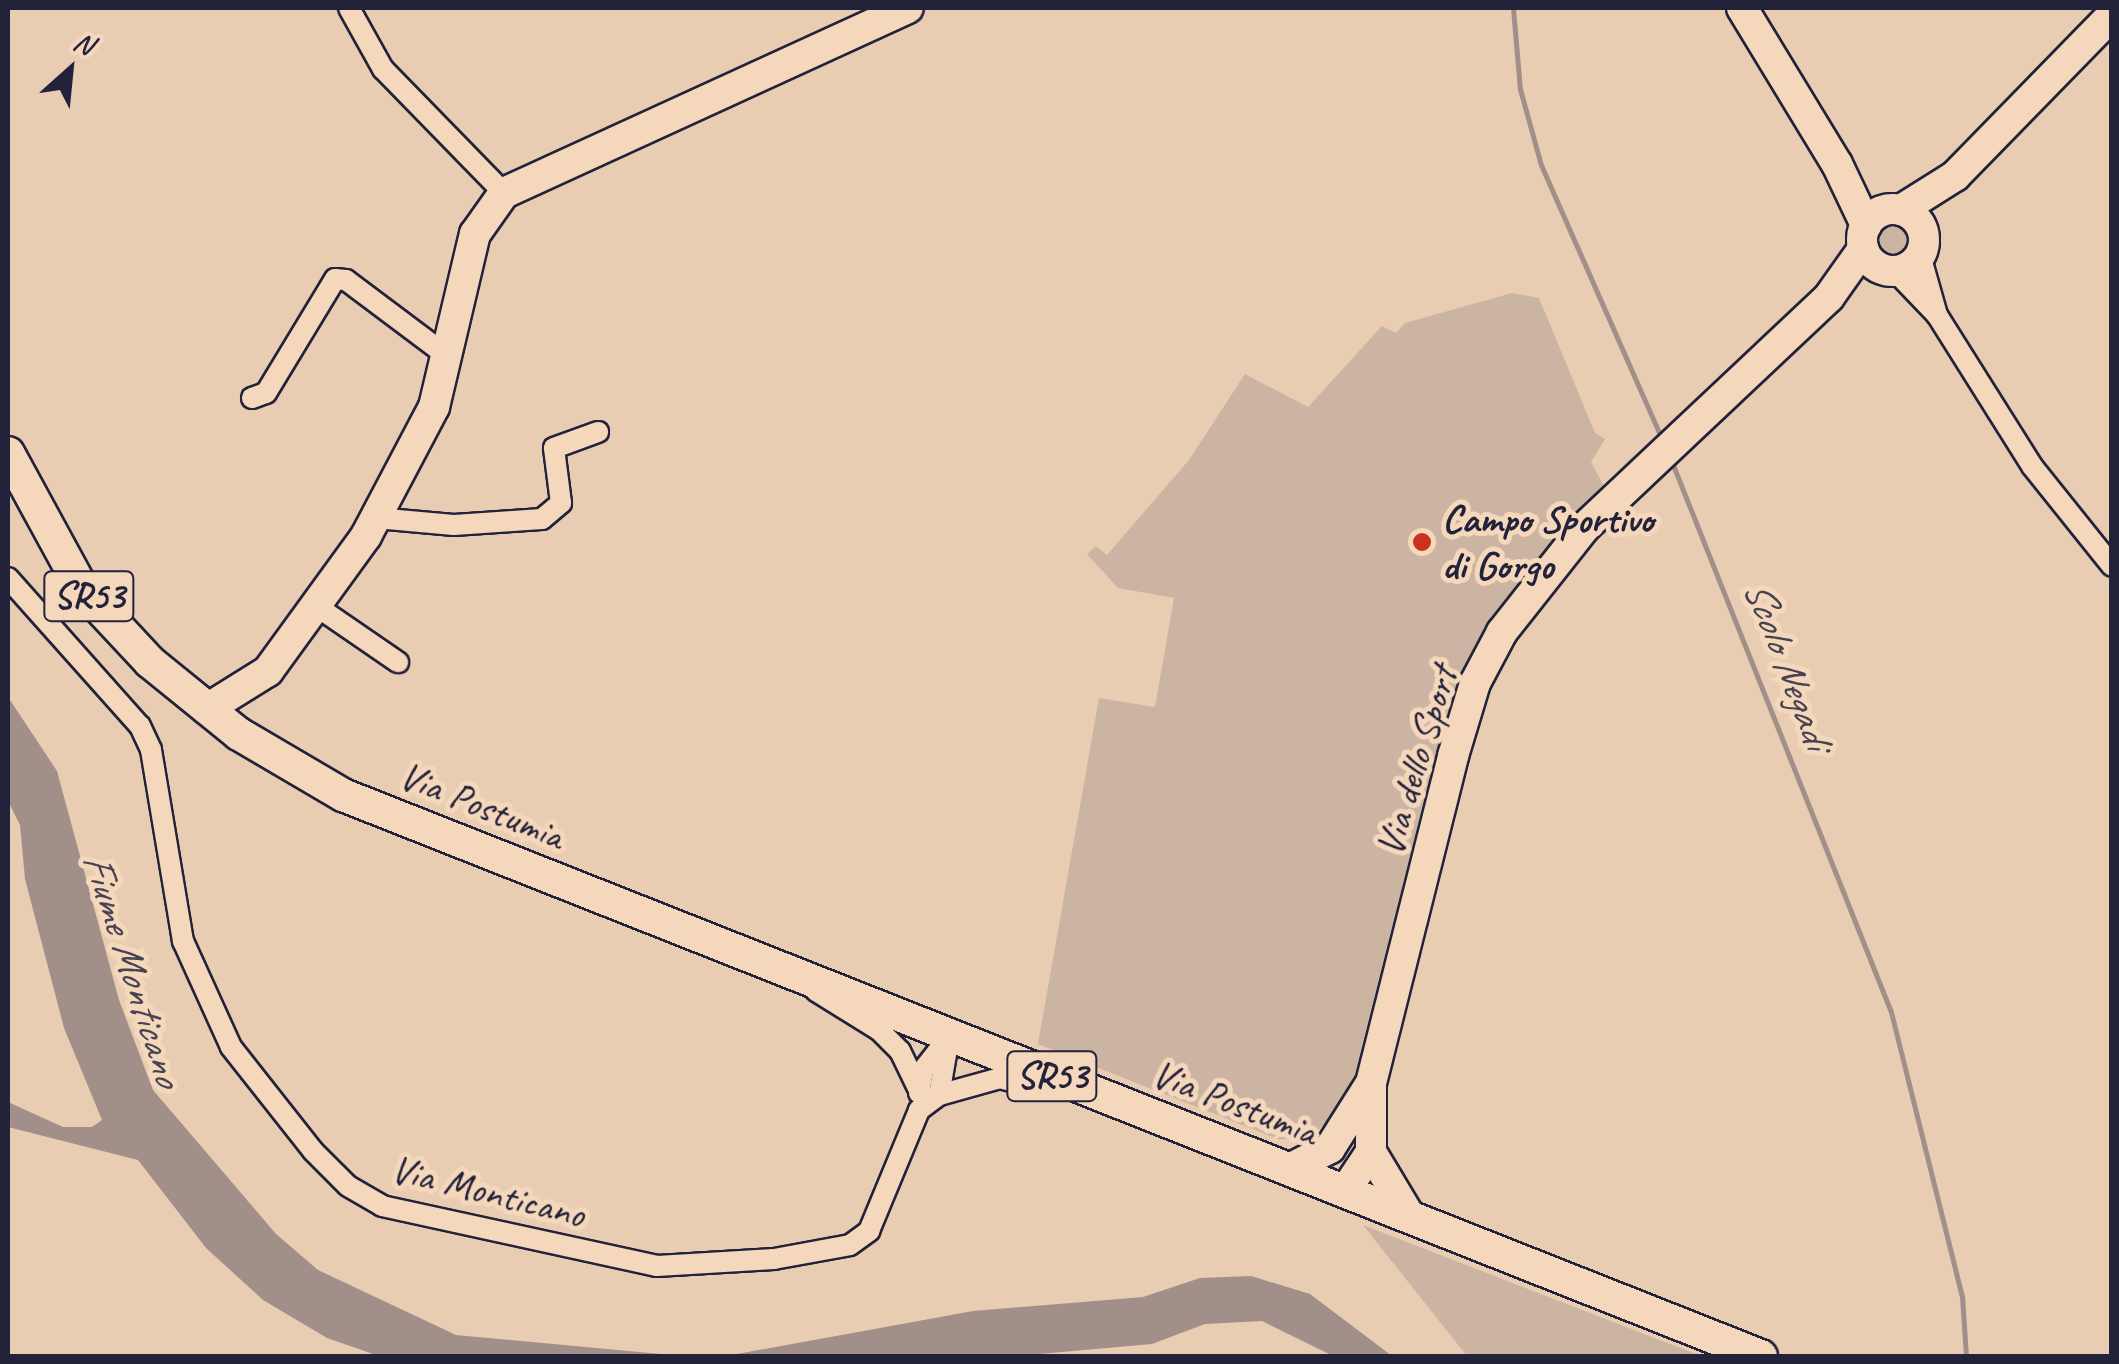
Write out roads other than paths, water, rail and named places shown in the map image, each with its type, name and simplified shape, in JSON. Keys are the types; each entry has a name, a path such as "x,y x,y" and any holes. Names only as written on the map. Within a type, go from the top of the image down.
{"main road":[{"name":"SR53","path":"8,453 82,589 150,662 224,723"},
{"name":"Via Postumia","path":"224,723 342,795 1761,1356"}],"street":[{"path":"350,8 383,69 504,193"},
{"path":"224,723 318,608 376,518 434,407 450,358 475,234 504,193 908,8"},
{"path":"1742,8 1838,164 1938,315"},
{"name":"Via dello Sport","path":"1371,1152 1370,1083 1475,683 1534,586 1644,474 1892,241 2112,15"},
{"path":"1892,241 2032,466 2112,566"},
{"path":"252,398 266,394 334,279 346,280 450,358"},
{"path":"376,518 454,525 542,519 561,503 554,448 598,432"},
{"name":"Via Monticano","path":"8,578 140,726 150,750 183,941 206,1002 262,1090 362,1196 402,1214 657,1266 774,1258 850,1244 869,1231 919,1110"},
{"path":"318,608 398,662"},
{"path":"799,977 842,1012 879,1030 900,1050 918,1088 919,1110"},
{"path":"918,1088 950,1037"},
{"path":"939,1095 950,1037"},
{"path":"919,1110 939,1095 1000,1078 1026,1086 1069,1083"},
{"path":"1289,1169 1330,1148 1370,1083"},
{"path":"1342,1190 1348,1124"},
{"path":"1342,1190 1371,1152 1410,1217"}],"waterway":[{"name":"Scolo Negadi","path":"1513,8 1520,89 1541,165 1663,441"},
{"name":"Scolo Negadi","path":"1671,460 1891,1012 1962,1296 1966,1356"}],"place":[{"name":"Campo Sportivo di Gorgo","path":"1422,542"}],"water label":[{"name":"Fiume Monticano","path":"132,969"}]}
